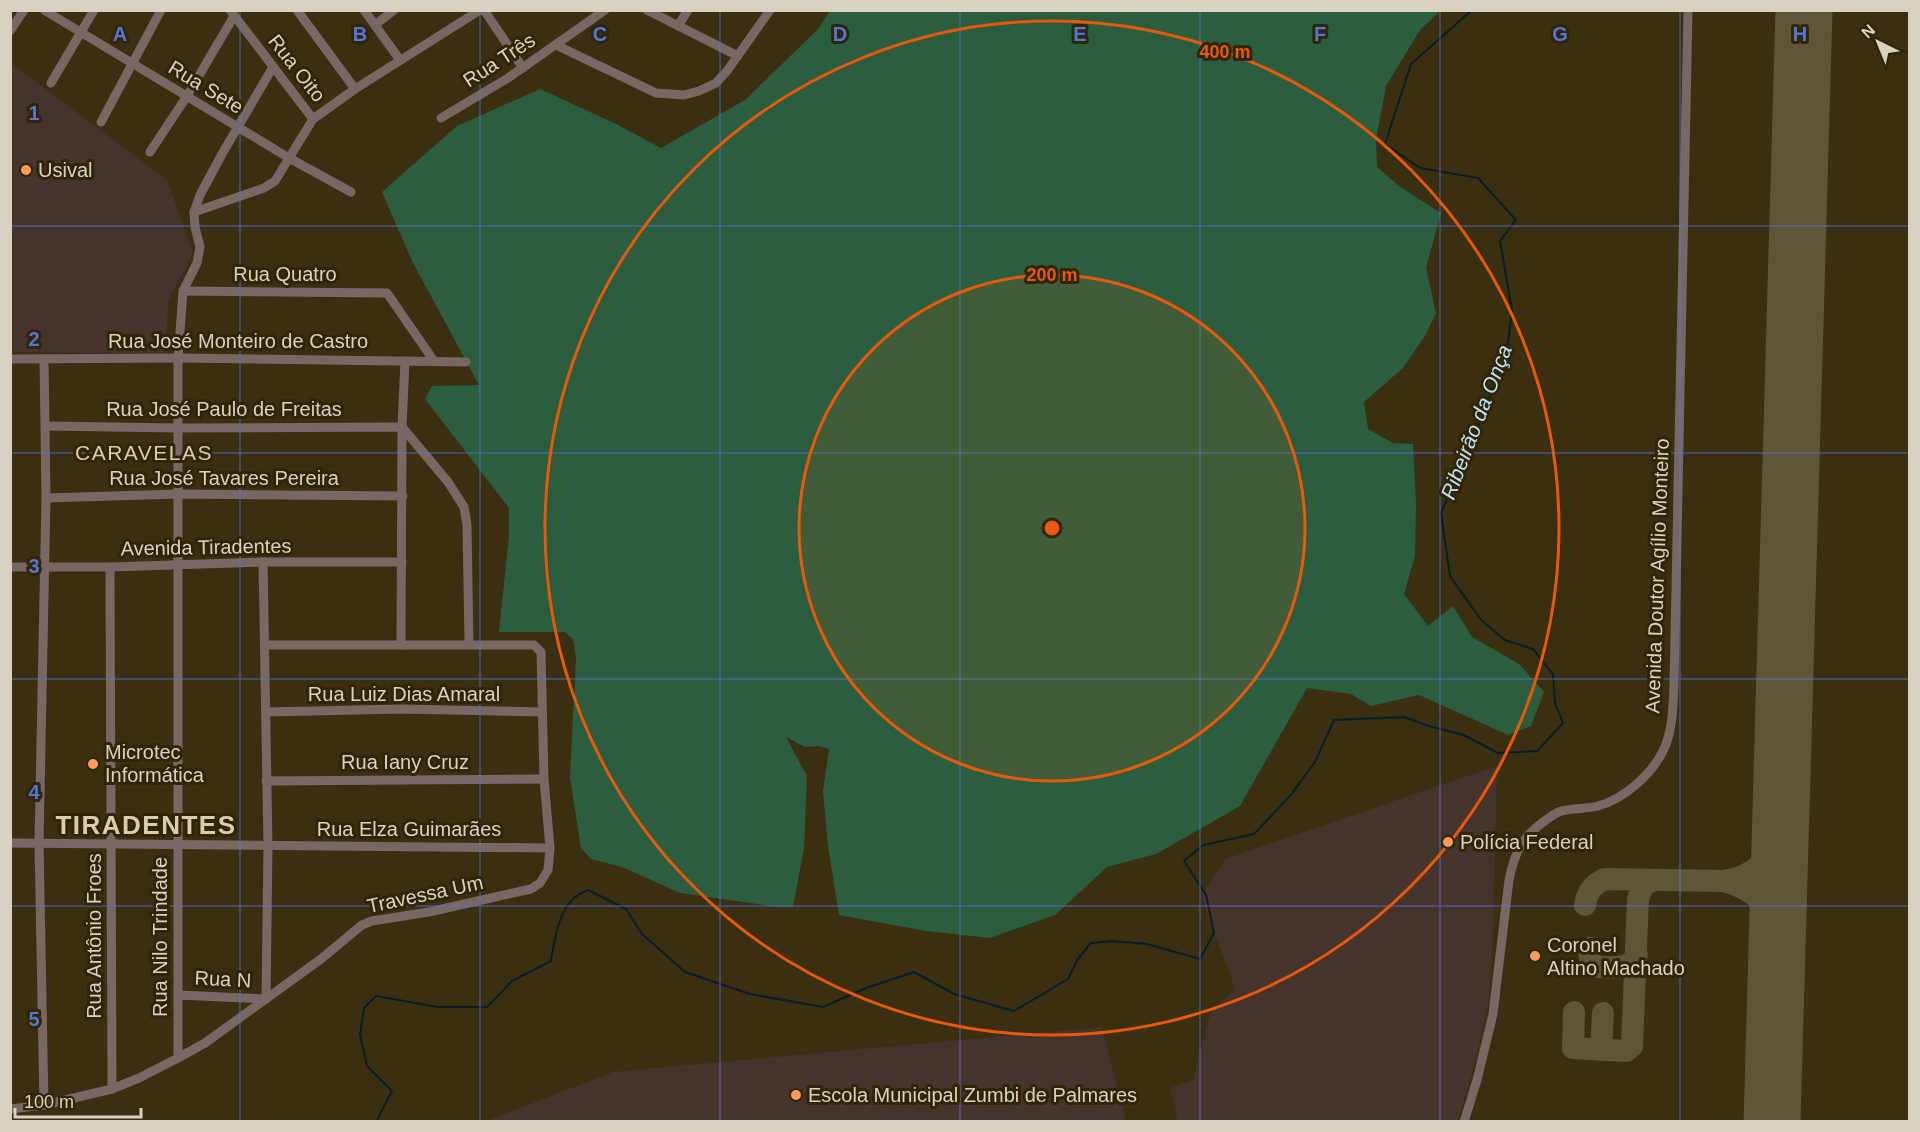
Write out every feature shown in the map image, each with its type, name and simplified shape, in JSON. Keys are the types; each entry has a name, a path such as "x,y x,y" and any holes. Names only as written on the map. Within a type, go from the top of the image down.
{"street":[{"path":"10,31 24,10"},
{"name":"Rua Sete","path":"44,10 289,158 351,192"},
{"path":"51,83 94,10"},
{"path":"101,122 161,10"},
{"path":"297,10 355,89"},
{"path":"364,10 400,60"},
{"path":"375,25 394,10"},
{"path":"194,212 264,188 275,181 313,119 355,89 482,10 522,68"},
{"name":"Rua Três","path":"441,118 522,68 605,10"},
{"path":"647,10 738,56"},
{"path":"678,26 688,10"},
{"path":"556,45 656,93 684,95 716,83 770,10"},
{"name":"Avenida Doutor Agílio Monteiro","path":"1464,1122 1493,1014 1509,880 1514,858 1522,841 1535,828 1559,811 1599,806 1623,794 1646,776 1664,750 1671,722 1674,684 1688,10"},
{"path":"150,152 187,96 232,13"},
{"name":"Rua Oito","path":"232,13 313,119"},
{"path":"183,291 197,263 200,247 194,212 200,195 273,68"},
{"name":"Rua Quatro","path":"183,291 387,293 434,361"},
{"name":"Rua Nilo Trindade","path":"178,1058 178,358 183,291"},
{"name":"Rua José Monteiro de Castro","path":"10,358 466,362"},
{"path":"44,359 46,498 39,843 44,1104"},
{"path":"401,645 402,426 405,360"},
{"name":"Rua José Paulo de Freitas","path":"46,426 178,428 402,426"},
{"path":"265,645 469,645 467,525 464,507 402,426"},
{"name":"Rua José Tavares Pereira","path":"46,498 178,494 402,496"},
{"path":"264,562 268,846 266,999"},
{"name":"Avenida Tiradentes","path":"10,567 402,562"},
{"name":"Rua Antônio Froes","path":"110,567 112,1089"},
{"name":"Travessa Um","path":"10,1109 112,1089 178,1058 205,1043 266,999 321,959 362,925 372,921 429,912 531,889 540,883 548,870 550,848 544,779 541,652 534,645 469,645"},
{"name":"Rua Luiz Dias Amaral","path":"266,712 402,709 542,712"},
{"name":"Rua Iany Cruz","path":"266,781 544,779"},
{"name":"Rua Elza Guimarães","path":"10,843 550,848"},
{"name":"Rua N","path":"178,994 266,999"}],"shaded area":[{"path":"10,62 167,180 193,253 168,301 166,354 11,352"},
{"path":"1497,766 1489,1001 1475,1063 1458,1121 1178,1121 1170,1088 1193,1080 1211,1012 1235,989 1201,896 1225,859"},
{"path":"1102,1027 1126,1121 486,1121 613,1072"}],"green space":[{"path":"830,11 1440,11 1420,30 1386,86 1376,140 1377,167 1399,186 1441,213 1426,268 1436,313 1426,334 1403,368 1364,402 1368,429 1393,443 1413,444 1416,504 1415,556 1404,594 1428,626 1453,606 1472,637 1519,664 1544,692 1531,726 1508,735 1419,695 1371,706 1351,694 1307,688 1240,806 1156,854 1107,867 1055,915 990,938 926,931 839,915 828,846 823,791 829,749 819,746 805,747 786,737 807,776 804,848 793,907 777,907 680,893 622,867 591,859 581,848 570,778 576,658 573,639 565,632 499,632 509,535 509,508 425,399 432,386 479,385 412,261 382,192 457,126 540,89 616,124 661,148 745,100 818,29"}],"waterway":[{"name":"Ribeirão da Onça","path":"376,1122 392,1091 367,1066 360,1035 364,1008 376,996 438,1007 487,1007 512,981 551,961 560,919 571,901 588,890 626,909 642,934 685,972 750,994 823,1007 866,988 914,972 954,994 1014,1011 1068,979 1078,959 1091,943 1112,941 1147,944 1200,959 1214,933 1206,895 1184,861 1203,845 1254,834 1290,796 1315,762 1334,720 1404,717 1464,735 1498,753 1537,751 1563,723 1555,703 1553,674 1533,649 1505,640 1481,620 1450,576 1441,513 1475,436 1507,351 1512,310 1500,241 1516,220 1478,178 1420,168 1385,144 1411,64 1472,10"}],"taxiway":[{"path":"1724,881 1747,874 1763,862 1774,846 1781,823"},
{"path":"1585,905 1591,889 1605,879 1724,881 1754,895 1766,907 1773,923 1777,951"},
{"path":"1574,1012 1573,1048 1626,1051 1632,1046 1638,899 1643,886 1653,880"},
{"path":"1590,948 1591,962 1597,967 1625,966 1637,954"},
{"path":"1601,1050 1603,1013"}],"runway":[{"path":"1772,1122 1804,10"}],"place":[{"name":"Usival","path":"26,170"},
{"name":"Microtec Informática","path":"93,764"},
{"name":"Polícia Federal","path":"1448,842"},
{"name":"Coronel Altino Machado","path":"1535,956"},
{"name":"Escola Municipal Zumbi de Palmares","path":"796,1095"}],"district":[{"name":"CARAVELAS","path":"144,452"},
{"name":"TIRADENTES","path":"146,825"}]}
